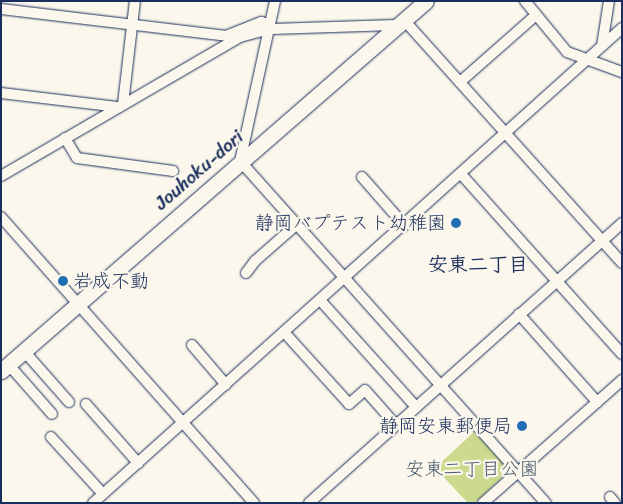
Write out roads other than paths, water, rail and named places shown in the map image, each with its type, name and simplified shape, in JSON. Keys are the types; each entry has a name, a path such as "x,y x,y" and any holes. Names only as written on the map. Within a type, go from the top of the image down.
{"street":[{"path":"121,105 135,1"},
{"path":"275,1 240,161 546,503"},
{"name":"Jouhoku-dori","path":"5,368 240,161 426,1"},
{"path":"525,1 561,46 588,60 622,72"},
{"path":"602,46 609,1"},
{"path":"1,9 226,36 252,25 269,27 401,23 460,82 622,263"},
{"path":"460,82 536,15"},
{"path":"1,176 240,37 269,27"},
{"path":"93,503 507,134 622,28"},
{"path":"1,93 121,105"},
{"path":"65,138 77,158 173,171"},
{"path":"461,174 622,354"},
{"path":"362,177 404,225"},
{"path":"1,218 254,503"},
{"path":"309,503 622,223"},
{"path":"246,273 296,225"},
{"path":"320,300 416,407"},
{"path":"519,314 597,402"},
{"path":"284,332 349,404 365,390 396,425"},
{"path":"192,345 226,385"},
{"path":"24,351 69,402"},
{"path":"5,368 52,414"},
{"path":"483,503 597,402 620,386"},
{"path":"86,404 138,463"},
{"path":"51,437 103,494"}],"place":[{"name":"静岡バプテスト幼稚園","path":"456,223"},
{"name":"岩成不動","path":"63,281"},
{"name":"静岡安東郵便局","path":"522,426"}],"district":[{"name":"安東二丁目","path":"478,264"}],"park label":[{"name":"安東二丁目公園","path":"472,469"}]}
